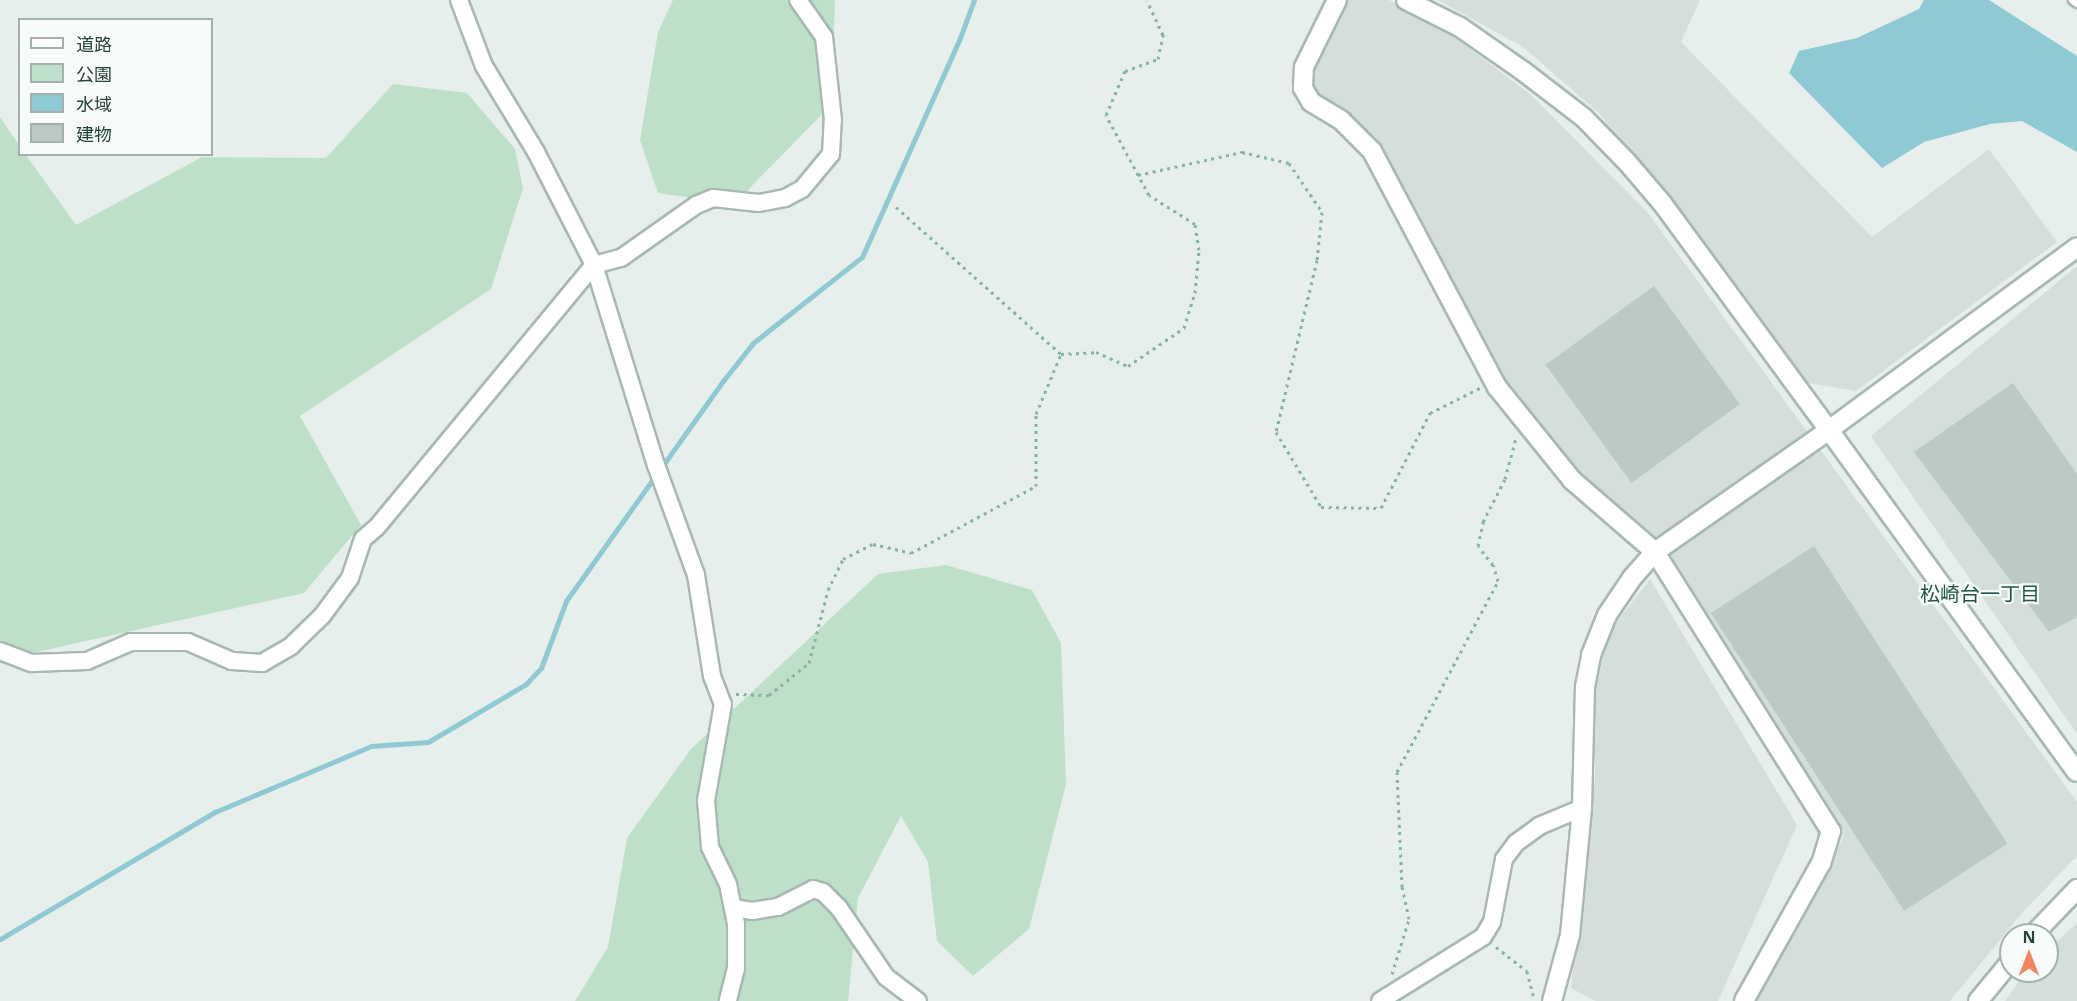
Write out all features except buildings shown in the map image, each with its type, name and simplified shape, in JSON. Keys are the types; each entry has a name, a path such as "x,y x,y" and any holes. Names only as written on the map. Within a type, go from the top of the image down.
{"street":[{"path":"459,0 484,66 536,152 594,265 656,465 696,575 712,676 723,704 706,800 710,847 729,884 733,909 736,968 728,1001"},
{"path":"0,651 32,663 87,661 131,642 188,642 232,661 262,663 291,646 322,616 350,578 363,539 385,518 594,265 621,258 696,205 713,198 759,203 785,198 802,189 831,154 833,120 824,37 798,0"},
{"path":"1337,0 1304,68 1304,88 1311,102 1341,120 1372,151 1493,381 1521,420 1572,480 1655,552 1831,831 1821,863 1744,1001"},
{"path":"1406,0 1460,27 1591,126 1662,203 2077,772"},
{"path":"1552,1001 1570,935 1582,808 1583,712 1591,655 1607,615 1655,552 1829,430 2077,247"},
{"path":"1382,1000 1483,937 1492,922 1504,859 1516,843 1539,826 1582,808"},
{"path":"733,909 752,911 778,907 813,889 823,892 840,908 886,977 918,1001"},
{"path":"2045,923 2077,890"},
{"path":"1978,1001 1999,976"}],"lane":[{"path":"2073,0 2077,3"}],"path":[{"path":"896,207 1061,354 1096,352 1128,366 1184,328 1194,293 1199,250 1194,224 1149,195 1106,115 1125,71 1158,59 1163,34 1148,0"},
{"path":"1138,175 1242,152 1289,163 1322,212 1317,260 1276,432 1321,507 1381,508 1430,413 1493,381"},
{"path":"719,694 769,695 809,663 828,590 843,559 873,544 910,553 1036,486 1036,414 1061,354"},
{"path":"1382,1000 1409,919 1402,887 1397,772 1498,581 1493,565 1478,546 1483,522 1505,479 1521,420"},
{"path":"1483,937 1527,971 1534,1001"}],"shaded area":[{"path":"1344,0 1389,0 1449,33 1530,94 1648,213 2077,802 2077,856 2014,923 1999,923 1999,941 1950,1001 1755,1001 1844,836 1668,550 1565,461 1499,380 1400,184 1374,145 1318,99 1312,82 1313,67"},
{"path":"1438,0 1700,0 1681,42 1872,237 1989,149 2057,242 1856,391 1808,383 1599,113 1523,47"},
{"path":"2077,266 2077,734 1871,436"},
{"path":"1650,579 1797,825 1718,1001 1596,1001 1571,988 1595,778 1594,696 1609,632"},
{"path":"2077,923 2077,1001 2005,1001 2018,983 2059,983 2059,940"}],"green space":[{"path":"673,0 835,0 831,105 734,204 658,193 640,140 658,32"},
{"path":"393,84 467,93 515,149 523,188 491,289 300,416 361,525 304,593 0,660 0,117 18,144 18,156 27,156 76,225 202,157 326,158"},
{"path":"946,565 1032,590 1061,643 1066,784 1029,929 973,976 937,941 928,862 901,816 858,898 848,1001 575,1001 608,947 627,838 691,749 878,574"}],"water":[{"path":"1924,0 1989,0 2077,56 2077,152 2022,121 1990,124 1924,142 1882,168 1789,73 1799,51 1857,38 1919,9"}],"waterway":[{"path":"0,939 215,812 371,746 428,742 526,684 541,668 566,601 723,381 753,343 862,257 960,38 974,0"}],"district":[{"name":"松崎台一丁目","path":"1980,593"}]}
